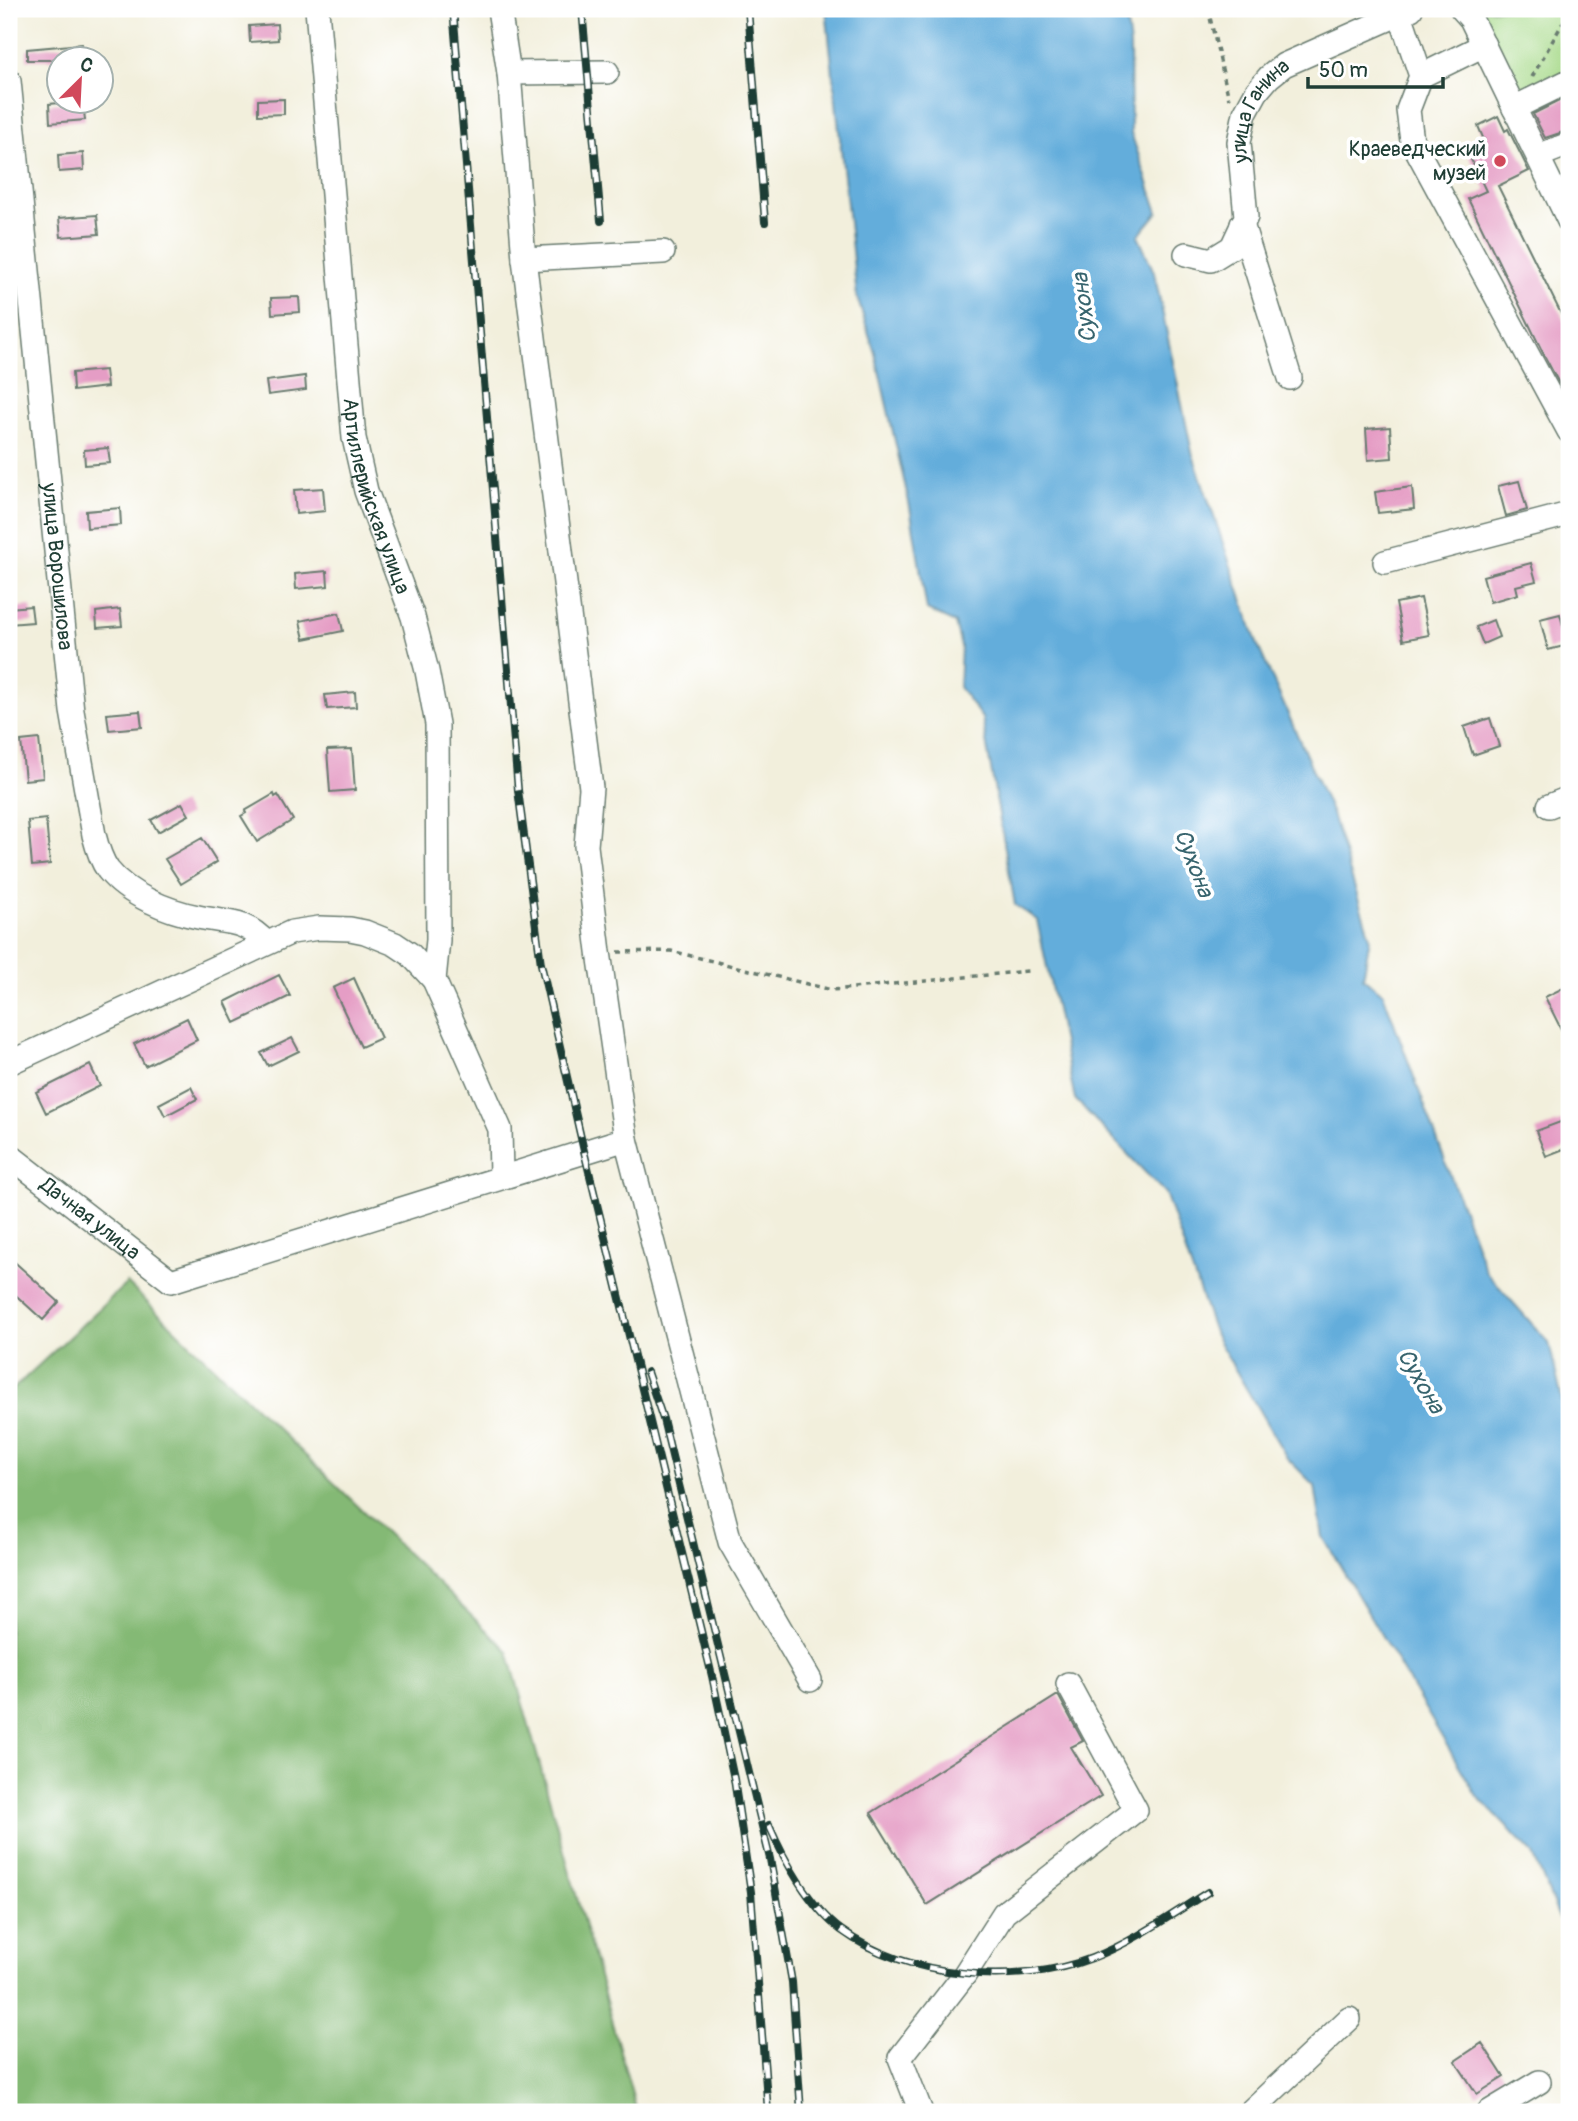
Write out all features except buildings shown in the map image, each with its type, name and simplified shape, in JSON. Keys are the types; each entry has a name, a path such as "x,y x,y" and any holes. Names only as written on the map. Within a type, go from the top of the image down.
{"street":[{"name":"Артиллерийская улица","path":"317,9 354,438 366,491 413,617 437,723 438,940 435,980"},
{"path":"499,9 509,73 524,259 591,788 586,846 626,1139 730,1542 810,1680"},
{"path":"1462,9 1471,19 1569,221"},
{"path":"1406,11 1421,76 1408,110 1412,141 1569,431"},
{"name":"улица Ганина","path":"1242,225 1246,217 1239,142 1245,113 1257,91 1284,65 1406,11"},
{"path":"1421,76 1484,46"},
{"path":"509,73 607,72"},
{"name":"улица Ворошилова","path":"9,81 72,711 96,844 107,869 139,894 178,913 245,925 257,931 266,943"},
{"path":"1514,108 1569,81"},
{"path":"1538,156 1569,144"},
{"path":"1186,254 1211,260 1232,247 1242,225"},
{"path":"1242,225 1290,378"},
{"path":"524,259 663,252"},
{"path":"1385,562 1569,514"},
{"name":"Артиллерийская улица","path":"9,1063 292,932 319,928 365,932 395,944 410,954 435,980 500,1129 502,1176"},
{"path":"502,1176 626,1139"},
{"name":"Дачная улица","path":"9,1155 171,1281 502,1176"},
{"path":"921,2112 900,2058 965,1974 1004,1913 1136,1810 1068,1684"},
{"path":"1250,2112 1349,2019"},
{"path":"1489,2112 1539,2082"}],"path":[{"path":"1208,9 1230,102"},
{"path":"1514,108 1569,12"},
{"path":"599,952 671,951 832,990 1028,971"}],"green space":[{"path":"1462,9 1569,9 1569,81 1514,108"},
{"path":"127,1283 508,1651 637,2112 9,2112 9,1393"}],"water":[{"name":"Сухона","path":"826,9 1125,9 1130,45 1131,133 1158,212 1138,236 1154,272 1192,452 1258,646 1332,814 1370,937 1363,978 1383,993 1486,1272 1549,1343 1563,1404 1569,1408 1569,1938 1533,1854 1477,1796 1323,1537 1315,1486 1287,1458 1215,1335 1165,1193 1075,1099 1037,920 1015,905 982,718 959,687 961,647 955,623 927,610 910,507 875,353 857,297"}],"railway":[{"path":"453,9 518,790 541,964 712,1676 734,1779 751,1892 768,2112"},
{"path":"582,9 601,221"},
{"path":"748,9 765,222"},
{"path":"647,1372 663,1419 770,1859 792,1982 801,2112"},
{"path":"769,1825 799,1882 829,1920 867,1946 897,1959 929,1968 997,1975 1062,1967 1107,1952 1208,1892"}],"place":[{"name":"Краеведческий музей","path":"1500,161"}]}
